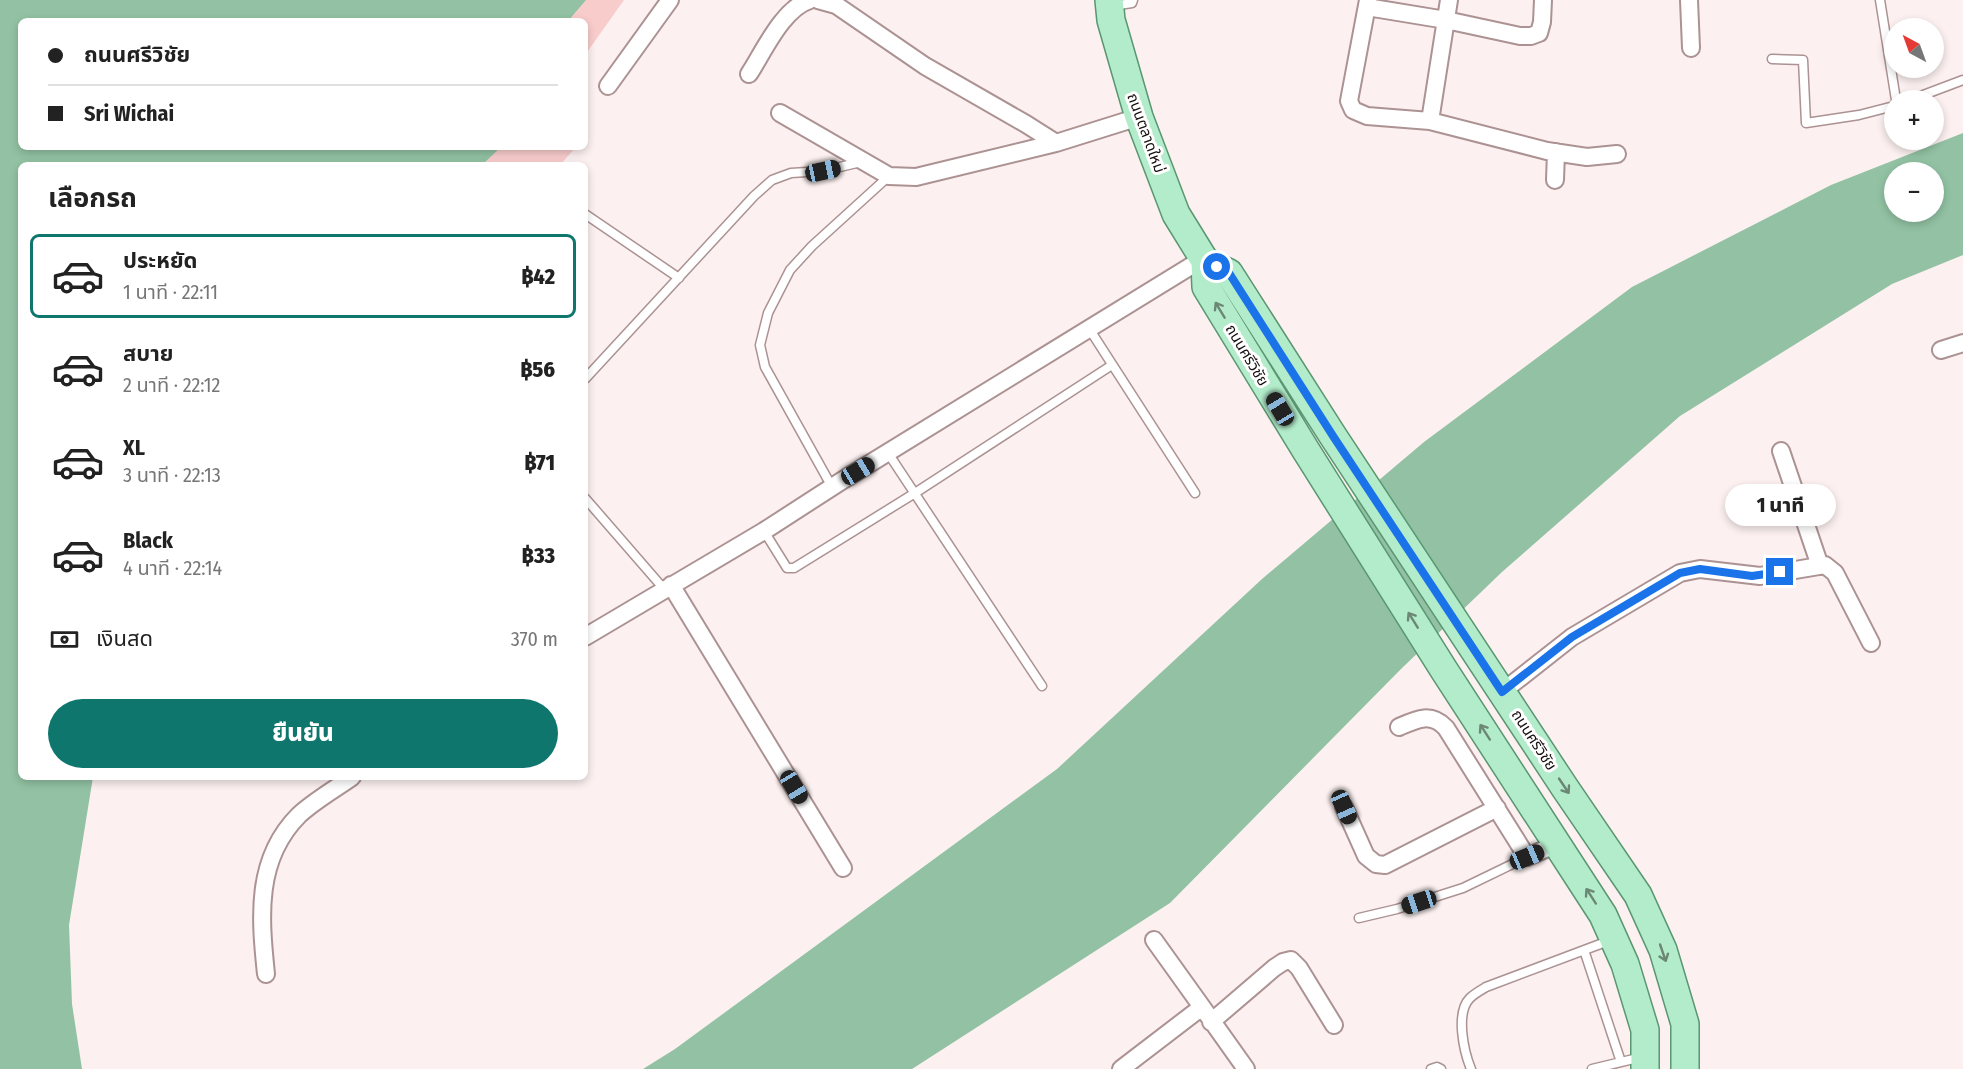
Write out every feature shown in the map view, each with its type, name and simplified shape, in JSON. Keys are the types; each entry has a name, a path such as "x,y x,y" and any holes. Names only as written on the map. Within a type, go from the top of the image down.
{"main road":[{"name":"ถนนตลาดใหม่","path":"1117,2 1111,20 1139,117 1176,214 1204,260"},
{"name":"ถนนศรีวิชัย","path":"1204,260 1229,273 1333,436 1638,895 1663,950 1685,1024 1685,1069"},
{"name":"ถนนศรีวิชัย","path":"1204,260 1206,287 1444,670 1603,915 1625,964 1645,1030 1637,1063"}],"street":[{"path":"608,86 670,0"},
{"path":"748,74 788,14 800,3 810,0"},
{"path":"818,0 836,4 926,66 1056,143"},
{"path":"1430,121 1449,0"},
{"path":"1543,0 1539,33 1531,36 1520,36 1367,3 1349,101 1353,110 1367,116 1430,121 1556,152 1587,157 1617,154"},
{"path":"1689,0 1691,48"},
{"path":"780,113 889,176 916,177 1056,143 1139,117"},
{"path":"1555,180 1556,152"},
{"path":"588,635 764,531 832,487 1204,260"},
{"path":"1941,350 1963,343"},
{"path":"1781,451 1822,566"},
{"path":"1502,692 1572,637 1680,573 1700,569 1760,576 1822,566 1836,573 1871,643"},
{"path":"668,587 843,868"},
{"path":"1399,727 1416,719 1438,720 1446,728 1527,857 1557,844"},
{"path":"266,974 261,924 264,879 280,839 300,814 348,780"},
{"path":"1344,807 1366,856 1376,864 1385,865 1497,808"},
{"path":"1154,940 1246,1069"},
{"path":"1131,1066 1283,962 1291,960 1299,968 1334,1025"}],"lane":[{"path":"1880,0 1894,90"},
{"path":"1772,59 1803,60 1806,123 1884,108"},
{"path":"1936,90 1963,80"},
{"path":"588,376 754,196 772,180 790,173 823,171 862,162"},
{"path":"832,487 765,367 760,345 768,313 790,270 812,246 889,176"},
{"path":"588,216 679,278"},
{"path":"1090,330 1195,493"},
{"path":"764,531 787,568 795,568 1112,365"},
{"path":"888,453 1042,686"},
{"path":"588,501 668,587"},
{"path":"1359,918 1397,909 1463,888 1527,857"},
{"path":"1471,1069 1461,1032 1464,1008 1469,999 1486,987 1614,939"},
{"path":"1584,950 1637,1063 1592,1069"},
{"path":"1431,1069 1437,1067 1441,1069"}],"shaded area":[{"path":"0,0 586,0 571,18 18,18 18,150 498,150 485,162 18,162 18,780 93,780 69,925 72,1004 82,1069 0,1069"},
{"path":"562,0 624,0 588,51 588,18 548,18"},
{"path":"1963,133 1963,255 1892,284 1680,416 1502,572 1401,669 1170,903 912,1069 643,1069 675,1049 1057,769 1262,579 1424,442 1632,287 1831,185 1884,164 1884,222 1944,222 1944,162 1889,162 1920,150 1944,150 1944,140"},
{"path":"485,150 573,150 563,162 474,162"}],"route":[{"path":"1217,267 1229,273 1333,436 1502,692 1572,637 1680,573 1700,569 1752,576 1780,572"}]}
